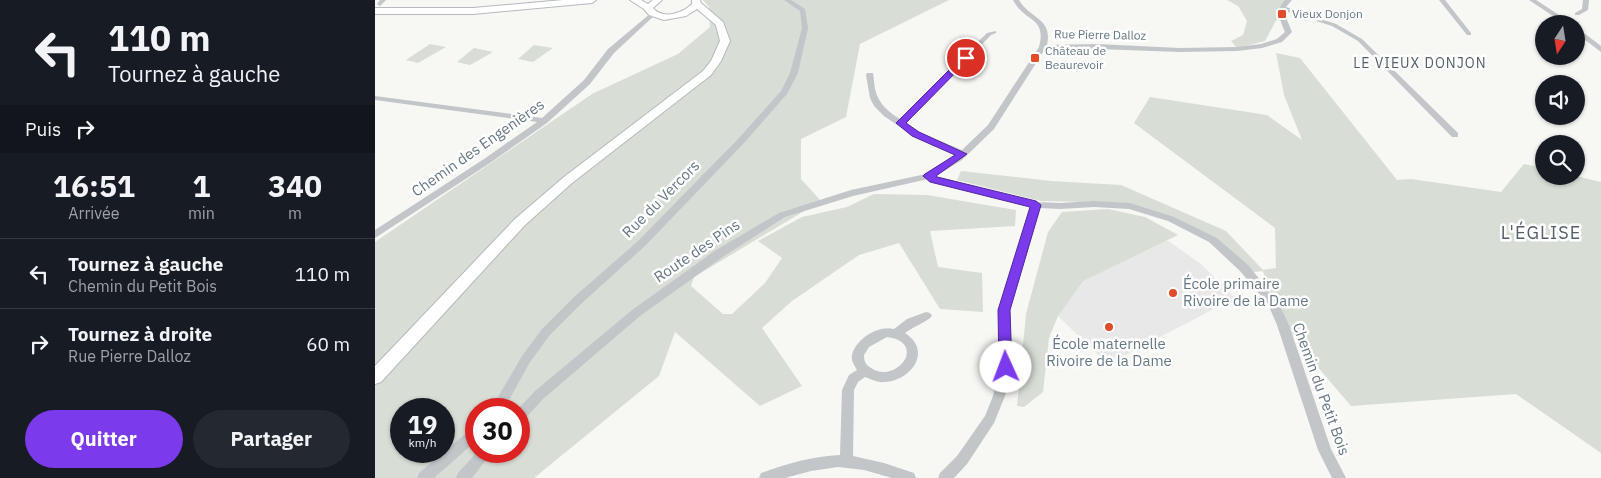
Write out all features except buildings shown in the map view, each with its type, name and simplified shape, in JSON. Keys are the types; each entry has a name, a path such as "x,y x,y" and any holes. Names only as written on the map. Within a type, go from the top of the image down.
{"main road":[{"path":"379,5 464,11 591,0"},
{"path":"634,0 650,11 666,16 679,15 709,18 720,24"},
{"path":"650,11 658,0"},
{"path":"375,377 520,222 568,180 707,73 716,61 725,41 720,24 697,2 687,12 679,15"}],"street":[{"name":"Rue du Vercors","path":"504,398 546,332 578,300 641,244 742,140 784,92 794,73 805,28 803,10 787,0"},
{"path":"1016,0 1022,8 1044,27 1043,47"},
{"path":"1289,0 1283,8 1334,25 1360,40 1455,135"},
{"path":"1442,0 1469,34"},
{"path":"1532,0 1556,15"},
{"path":"1577,14 1585,10 1586,0"},
{"name":"Rue Pierre Dalloz","path":"929,176 963,154 991,127 1043,47 1114,47 1215,51 1249,49 1275,44 1286,39 1289,32 1282,23 1283,8"},
{"name":"Chemin des Engenières","path":"375,235 544,121 587,82 611,51 650,11"},
{"name":"Chemin des Engenières","path":"631,32 666,16"},
{"path":"901,123 993,32"},
{"path":"1585,37 1601,50"},
{"path":"870,75 871,92 877,106 883,113 916,134 963,154"},
{"path":"375,98 544,121"},
{"name":"Chemin du Petit Bois","path":"929,176 934,180 1036,205 1094,204 1130,206 1171,219 1213,240 1244,268 1273,302 1283,325 1325,450 1339,478"},
{"name":"Route des Pins","path":"530,405 539,395 636,313 719,253 782,215 851,193 929,176"},
{"path":"945,478 962,460 990,419 999,396 1006,367 1004,310 1036,205"},
{"path":"897,333 911,322 926,316"},
{"path":"887,332 897,333 906,338 912,345 914,353 912,361 896,375 874,376 865,371 860,364 858,356 867,340 887,332"},
{"path":"847,462 849,390 853,379 865,371"},
{"path":"424,478 465,443"},
{"path":"766,478 797,468 838,461 863,464 909,478"},
{"path":"463,478 476,463"}],"shaded area":[{"path":"703,0 949,0 860,44 846,117 801,139 801,179 821,201 694,277 691,286 723,314 732,314 765,283 782,258 758,241 802,217 847,207 874,194 927,195 1016,210 1015,226 930,231 938,267 982,273 983,312 940,309 899,243 859,255 792,301 762,328 802,386 760,406 675,332 659,376 534,478 375,478 375,242 592,94 678,54 710,27 709,7"},
{"path":"1227,0 1287,0 1265,41 1237,48 1231,41 1243,35 1247,21 1238,6"},
{"path":"430,44 446,47 418,63 406,60"},
{"path":"534,45 553,48 533,62 518,59"},
{"path":"474,48 493,52 470,65 457,62"},
{"path":"1276,53 1300,58 1397,180 1411,179 1501,192 1524,164 1535,166 1535,185 1585,185 1585,178 1601,182 1601,453 1516,394 1351,406 1298,344 1266,284 1263,271 1254,272 1217,238 1152,211 1124,203 1041,201 957,180 961,171 1051,181 1121,185 1226,231 1263,270 1276,268 1275,228 1134,123 1150,97 1267,115 1302,140 1284,95"},
{"path":"1108,209 1145,217 1178,235 1083,281 1058,316 1049,338 1043,392 1024,407 1017,406 1026,314 1048,232 1062,212"},
{"path":"1154,231 1201,264 1235,298 1108,364 1058,316 1067,280"}],"place":[{"name":"Vieux Donjon","path":"1282,14"},
{"name":"Château de Beaurevoir","path":"1035,58"},
{"name":"École primaire Rivoire de la Dame","path":"1173,293"},
{"name":"École maternelle Rivoire de la Dame","path":"1109,327"}],"district":[{"name":"LE VIEUX DONJON","path":"1420,63"},
{"name":"L'ÉGLISE","path":"1541,233"}],"route":[{"path":"966,58 901,123 916,134 963,154 929,176 934,180 1036,205 1004,310 1006,367"}]}
